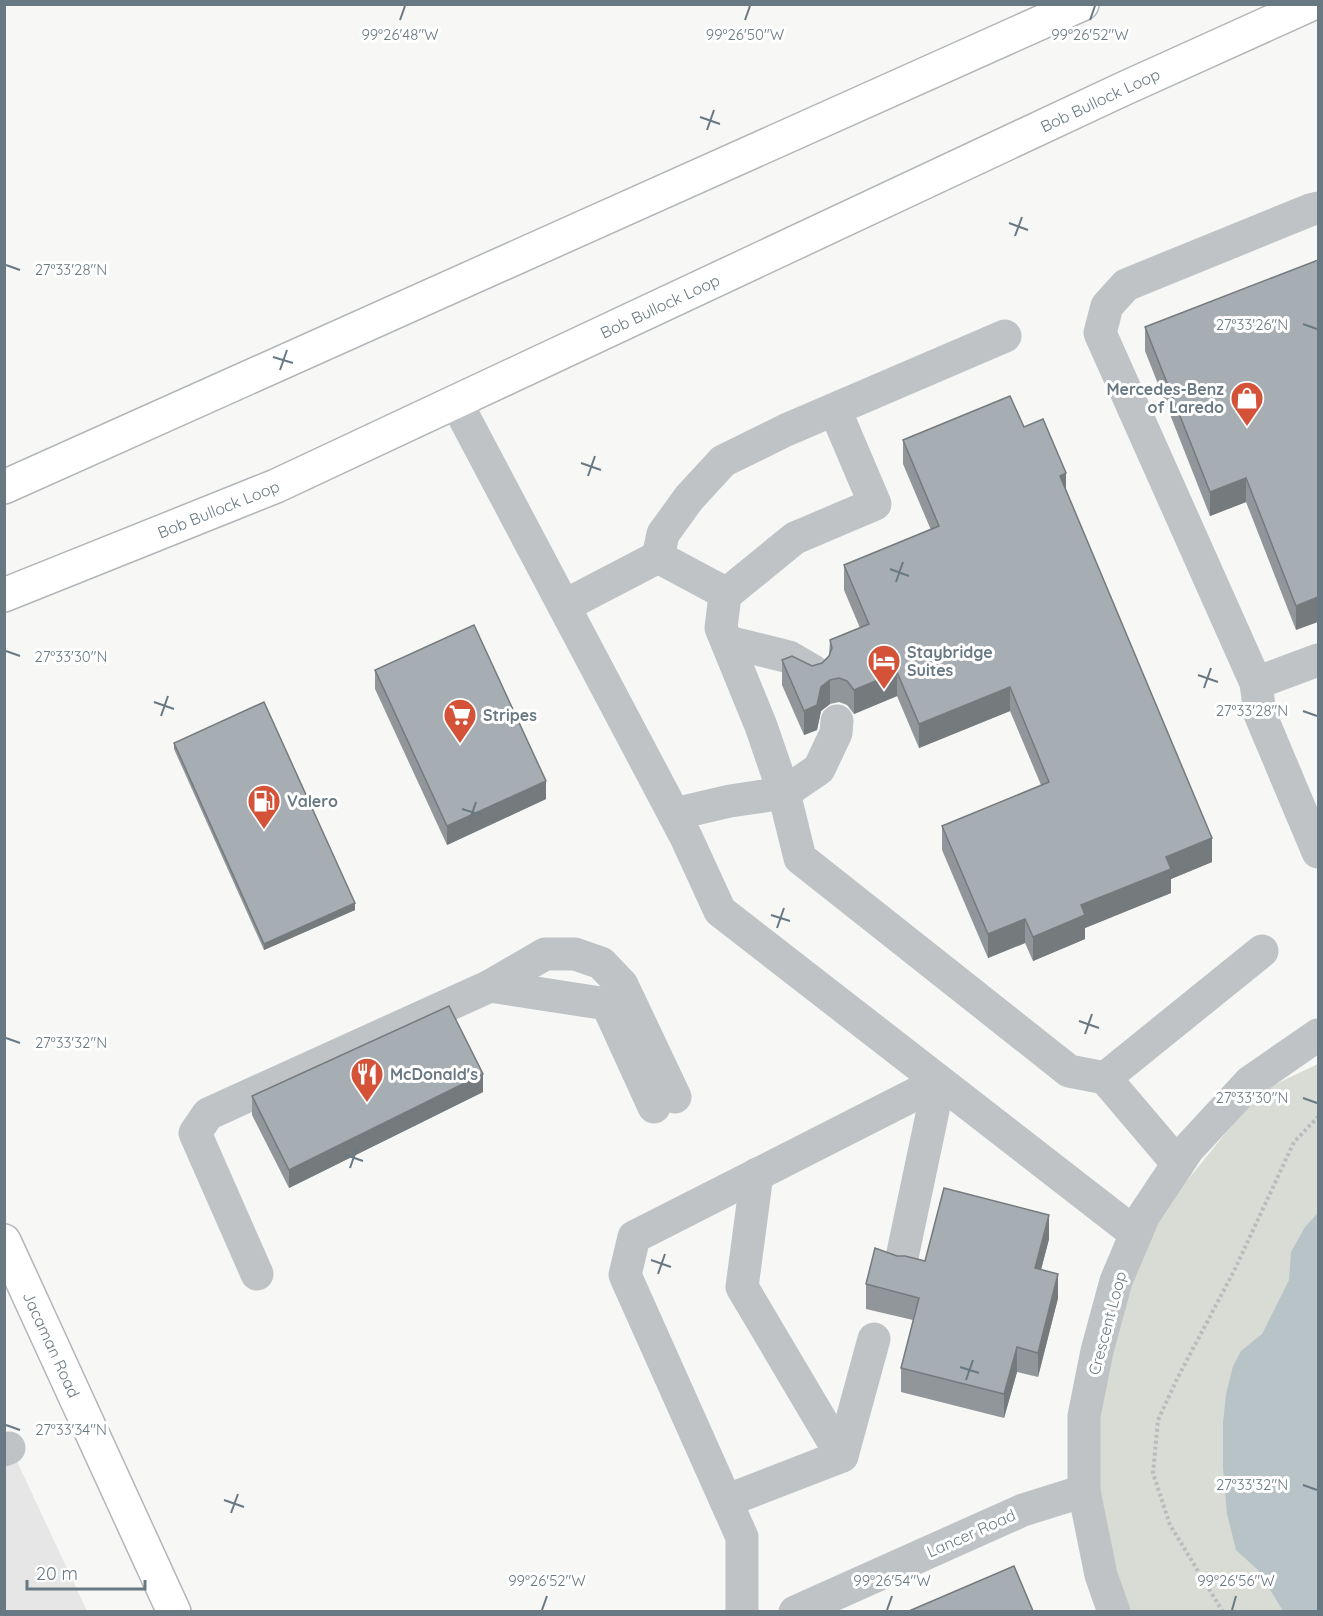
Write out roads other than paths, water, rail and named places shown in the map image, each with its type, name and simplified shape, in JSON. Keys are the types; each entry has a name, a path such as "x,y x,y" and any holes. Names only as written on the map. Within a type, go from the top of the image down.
{"main road":[{"path":"4,487 1082,4"},
{"name":"Bob Bullock Loop","path":"4,595 276,486 1123,89 1311,4"},
{"name":"Jacaman Road","path":"4,1241 174,1611"}],"street":[{"path":"1318,208 1126,285 1107,306 1101,333 1256,683 1260,714 1310,806 1318,852"},
{"path":"658,557 663,534 689,498 723,461 1005,336"},
{"path":"456,402 674,814 720,912 1136,1234"},
{"path":"835,410 875,504 795,538 727,594 721,628 761,726 784,793 800,858 1069,1071 1105,1078 1178,1164"},
{"path":"564,606 658,557"},
{"path":"658,557 727,594"},
{"path":"728,642 789,657 813,671"},
{"path":"1256,683 1318,660"},
{"path":"674,814 730,801 784,793 819,769 836,733 837,721"},
{"path":"1105,1078 1262,951"},
{"path":"257,1274 195,1133 208,1114 490,986 545,954 575,954 601,963 622,985 664,1102 607,1004 490,986"},
{"name":"Crescent Loop","path":"1114,1611 1101,1575 1084,1491 1084,1416 1097,1351 1116,1281 1144,1215 1188,1149 1250,1082 1318,1035"},
{"path":"742,1611 742,1538 625,1275 634,1237 939,1082"},
{"path":"901,1262 939,1082"},
{"path":"757,1174 742,1287 842,1456"},
{"path":"842,1456 874,1339"},
{"path":"726,1500 842,1456"},
{"name":"Lancer Road","path":"795,1611 1023,1510 1084,1491"}],"place":[{"name":"Mercedes-Benz of Laredo","path":"1247,427"},
{"name":"Staybridge Suites","path":"884,690"},
{"name":"Stripes","path":"460,744"},
{"name":"Valero","path":"264,830"},
{"name":"McDonald's","path":"367,1103"}]}
